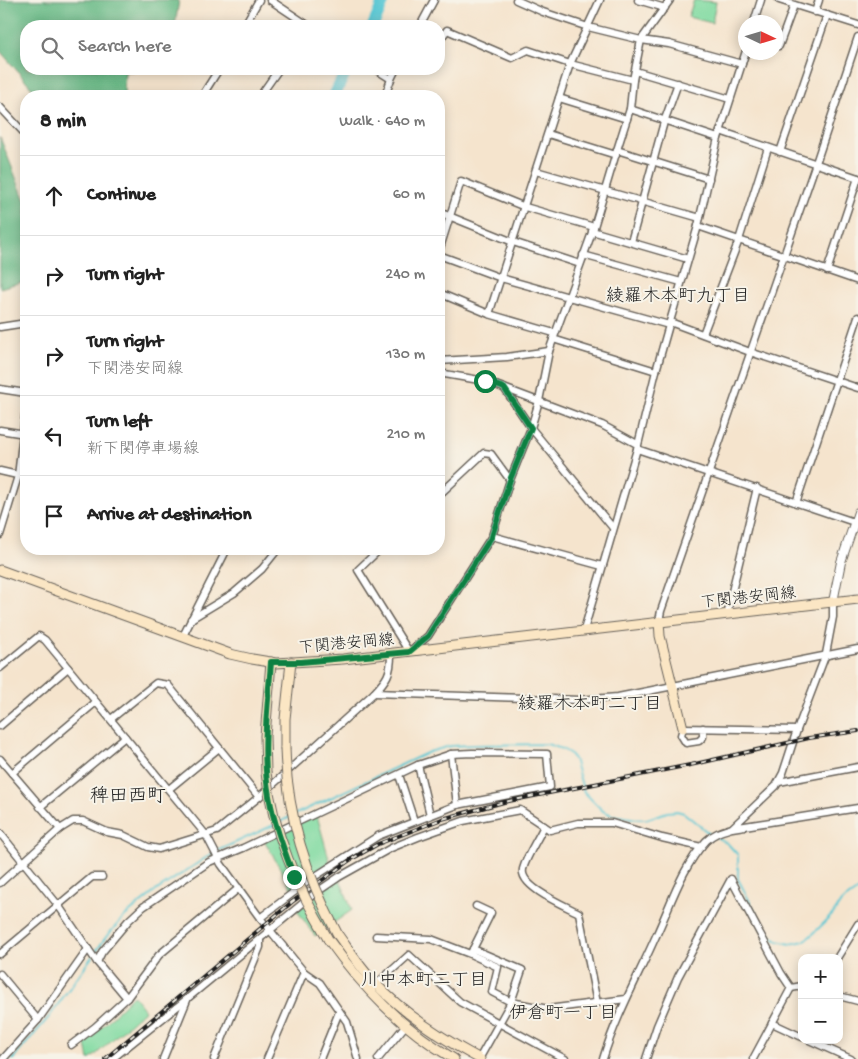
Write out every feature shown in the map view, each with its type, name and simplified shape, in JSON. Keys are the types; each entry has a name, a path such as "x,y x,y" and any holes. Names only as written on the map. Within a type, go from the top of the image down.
{"main road":[{"name":"下関港安岡線","path":"0,570 230,654 252,660 271,662 391,654 858,599"},
{"path":"659,621 660,636 683,728"},
{"path":"271,662 265,736 266,773 269,796 277,828 291,868 310,909 328,939 369,991 405,1026 454,1059"},
{"path":"291,662 285,719 285,748 289,796 300,844 320,901 338,935 356,962 376,984 398,1004 452,1044 480,1059"}],"street":[{"path":"247,20 259,0"},
{"path":"270,0 299,20"},
{"path":"423,20 434,0"},
{"path":"516,0 543,12 588,27 641,40 669,44 742,64"},
{"path":"489,314 570,64 600,0"},
{"path":"638,0 665,8"},
{"path":"374,555 358,570 409,652 428,636 492,536 510,480 531,428 539,401 549,351 593,229 627,119 641,40 670,0"},
{"path":"756,15 761,0"},
{"path":"780,0 858,26"},
{"path":"815,12 819,0"},
{"path":"783,35 794,5"},
{"path":"780,152 827,15"},
{"path":"445,33 447,30 512,58 528,50 570,64 633,80"},
{"path":"659,621 858,37"},
{"path":"584,630 698,226 719,134 743,60"},
{"path":"635,71 730,99"},
{"path":"206,90 215,75"},
{"path":"264,90 275,75"},
{"path":"385,75 391,79"},
{"path":"387,90 393,75"},
{"path":"631,242 664,122 678,83"},
{"path":"559,98 627,119"},
{"path":"0,107 20,129"},
{"path":"630,109 664,122 719,134 768,148 858,178 827,271"},
{"path":"548,134 654,161 708,179"},
{"path":"703,334 739,240 768,148"},
{"path":"536,171 700,218"},
{"path":"445,233 461,181 525,207 688,259"},
{"path":"445,215 513,242 580,264"},
{"path":"698,226 858,281"},
{"path":"445,255 500,278 703,334 750,352 858,388"},
{"path":"583,255 681,282"},
{"path":"445,296 489,314 656,371"},
{"path":"796,503 858,317"},
{"path":"0,327 20,324"},
{"path":"445,361 507,357 549,351"},
{"path":"445,374 485,381 602,425 637,446 709,473 854,522"},
{"path":"504,388 531,428 613,528"},
{"path":"0,389 20,392"},
{"path":"0,430 20,433"},
{"path":"445,490 484,454 491,454 510,480"},
{"path":"0,535 18,476 20,462"},
{"path":"0,471 18,476"},
{"path":"728,614 757,488"},
{"path":"732,828 779,782 796,730 826,654 841,562 858,512"},
{"path":"492,536 602,566"},
{"path":"184,636 224,555"},
{"path":"192,619 234,593 262,569 273,555"},
{"path":"0,668 38,636 45,640 206,835 216,854 260,918 304,972 320,983 347,1022 358,1059"},
{"path":"374,693 579,700 618,697 858,649"},
{"path":"0,883 60,829 74,821 83,821 107,832 123,835 148,847 159,849 217,831 258,797 374,693 387,679 391,667 391,654"},
{"path":"0,726 68,668"},
{"path":"111,719 156,683 168,685 258,797"},
{"path":"12,773 96,702"},
{"path":"703,728 703,737 700,741 686,743 681,735 683,728 703,728 796,730"},
{"path":"40,807 125,737"},
{"path":"169,789 219,748"},
{"path":"450,754 457,805"},
{"path":"96,961 143,907 209,862 216,854 418,765 450,754 547,754 550,786 457,805 378,836 346,855 260,918"},
{"path":"0,759 60,829"},
{"path":"418,765 430,815"},
{"path":"779,782 858,767"},
{"path":"399,775 414,821"},
{"path":"603,1059 609,1038 626,999 687,868 701,848 716,832 858,808"},
{"path":"112,1059 314,894 339,877 391,848 418,837 463,821 520,810 550,830 578,823 612,823 701,848"},
{"path":"544,826 523,870 524,878 538,891 579,913 597,1003"},
{"path":"0,833 58,905 96,961 127,998"},
{"path":"0,954 92,877 102,877"},
{"path":"646,1059 657,1026 678,977 731,879 781,973 791,988"},
{"path":"70,1044 95,1027 127,998 159,955 239,888"},
{"path":"472,951 491,913 476,906"},
{"path":"839,954 858,924"},
{"path":"376,936 431,939 472,951 522,970 511,1002 480,1059"},
{"path":"214,1059 260,948 260,939"},
{"path":"3,1059 38,1020 89,950"},
{"path":"472,951 498,967 492,992 511,1002 548,1009 626,999"},
{"path":"369,991 409,955 460,1002 565,1059"},
{"path":"267,1059 304,972"},
{"path":"0,974 38,1020"},
{"path":"791,988 798,987"},
{"path":"752,1059 791,988"},
{"path":"843,997 858,1001"},
{"path":"163,1059 188,998"},
{"path":"320,1059 339,1012"},
{"path":"772,1023 798,1035"},
{"path":"378,1059 405,1026"},
{"path":"818,1044 851,1059"}],"green space":[{"path":"0,0 179,0 176,20 20,20 20,74 0,51"},
{"path":"694,0 716,2 712,23 688,17"},
{"path":"21,75 125,75 124,90 34,90"},
{"path":"0,137 20,188 20,283 0,288"},
{"path":"316,812 331,866 294,893 263,838"},
{"path":"339,877 352,910 315,936 296,909"},
{"path":"133,995 145,1010 89,1059 85,1041 107,1022"}],"waterway":[{"path":"376,20 384,0"},
{"path":"337,90 344,75"},
{"path":"296,814 429,752 450,746 547,744 569,753 574,759 584,792 603,811 612,815 638,819 647,819 667,812 677,811 684,813 711,835"},
{"path":"278,823 290,817"},
{"path":"217,851 274,825"},
{"path":"716,837 728,844 738,855 738,879 765,931 777,941 791,944 804,941 833,914 841,902 858,890"},
{"path":"13,1059 49,1017 106,937 125,916 157,890 213,853"}],"railway":[{"path":"105,1059 292,902 350,860 378,844 442,819 504,802 695,764 809,738 858,731"}],"district":[{"name":"綾羅木本町九丁目","path":"678,295"},
{"name":"綾羅木本町二丁目","path":"590,703"},
{"name":"稗田西町","path":"128,794"},
{"name":"川中本町二丁目","path":"424,979"},
{"name":"伊倉町一丁目","path":"563,1012"}],"route":[{"path":"294,877 281,843 269,796 266,773 265,736 271,662 343,659 409,652 428,636 492,536 510,480 531,428 504,388 485,381"}]}
